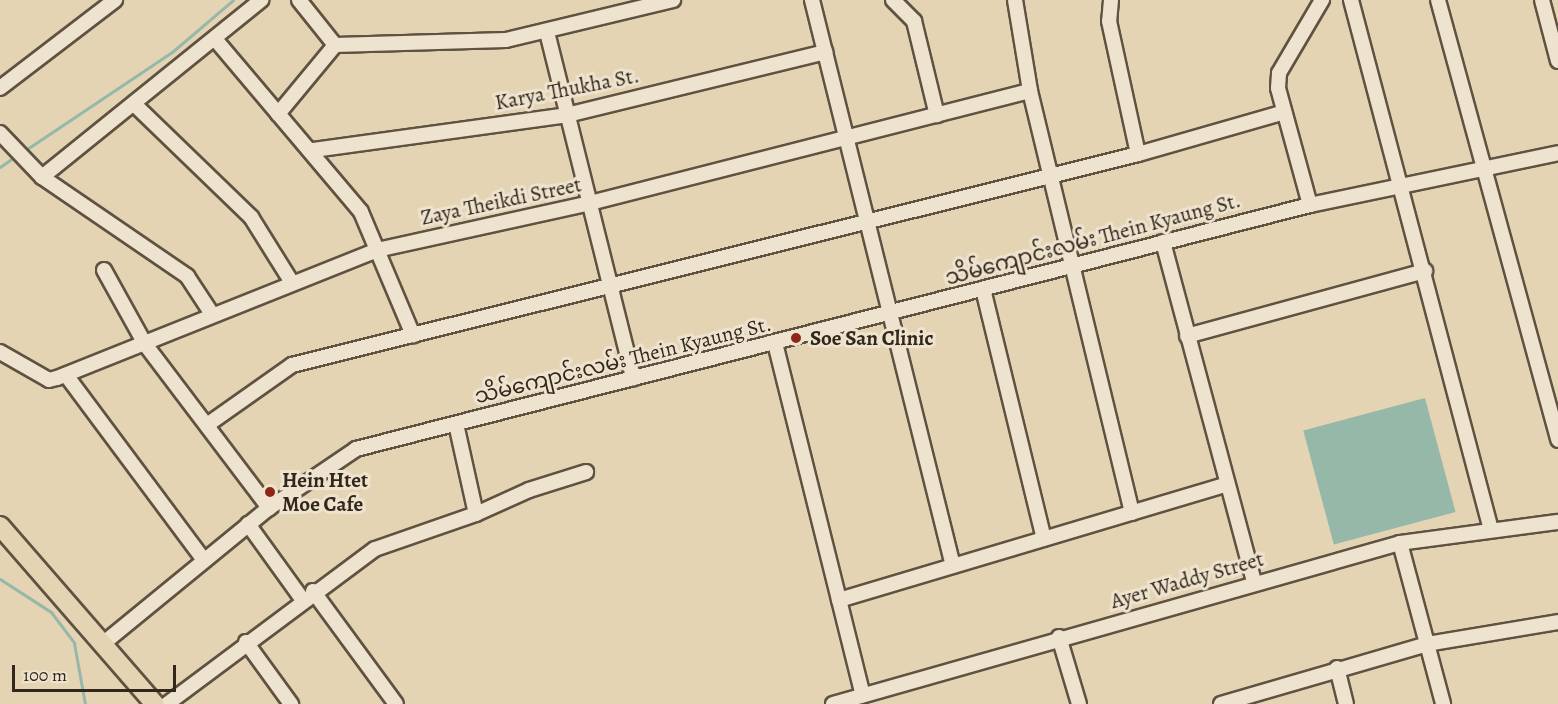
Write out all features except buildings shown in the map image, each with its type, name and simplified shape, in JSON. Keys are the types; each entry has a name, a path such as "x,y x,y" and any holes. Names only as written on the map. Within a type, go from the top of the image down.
{"main road":[{"path":"0,526 105,642 155,704"}],"street":[{"path":"0,88 115,0"},
{"path":"38,173 134,104 261,0"},
{"path":"299,0 335,45"},
{"path":"278,114 335,45 507,40 673,0"},
{"path":"812,0 953,566"},
{"path":"893,0 914,21 937,116"},
{"path":"1112,0 1109,21 1138,154"},
{"path":"1310,205 1284,112 1279,73 1322,0"},
{"path":"1351,0 1403,183 1491,530"},
{"path":"1438,0 1486,166 1558,440"},
{"path":"1542,0 1558,62"},
{"path":"1012,1 1030,91 1132,513"},
{"path":"547,32 633,378"},
{"path":"215,39 278,114 313,150 361,212 413,335"},
{"name":"Karya Thukha St.","path":"313,150 567,115 825,52"},
{"name":"Zaya Theikdi Street","path":"0,352 49,380 145,344 291,281 377,250 590,203 1030,91"},
{"path":"134,104 251,217 291,281"},
{"path":"207,425 292,365 609,284 1138,154 1284,112"},
{"path":"1,134 38,173 187,276 212,314"},
{"name":"သိမ်ကျောင်းလမ်း Thein Kyaung St.","path":"105,642 248,524 356,449 1310,205 1403,183 1558,153"},
{"path":"1163,242 1254,582"},
{"path":"104,270 145,344 269,508"},
{"path":"1187,336 1425,271"},
{"path":"983,289 1044,539"},
{"path":"775,343 863,695"},
{"path":"66,375 204,560"},
{"path":"456,424 477,514"},
{"path":"167,704 307,595 375,549 477,514 529,490 586,472"},
{"path":"839,600 1227,484"},
{"name":"Ayer Waddy Street","path":"833,704 1059,637 1400,543 1558,522"},
{"path":"248,524 396,704"},
{"path":"1400,543 1443,704"},
{"path":"1221,704 1337,668 1427,644 1558,622"},
{"path":"1059,637 1079,704"},
{"path":"246,642 291,704"},
{"path":"1337,668 1346,704"}],"shaded area":[{"path":"1425,398 1456,512 1334,545 1303,431"}],"waterway":[{"path":"24,151 172,52 233,0"},
{"path":"0,167 16,156"},
{"path":"0,579 51,612 74,643 85,704"}],"place":[{"name":"Soe San Clinic","path":"796,338"},
{"name":"Hein Htet Moe Cafe","path":"270,492"}]}
